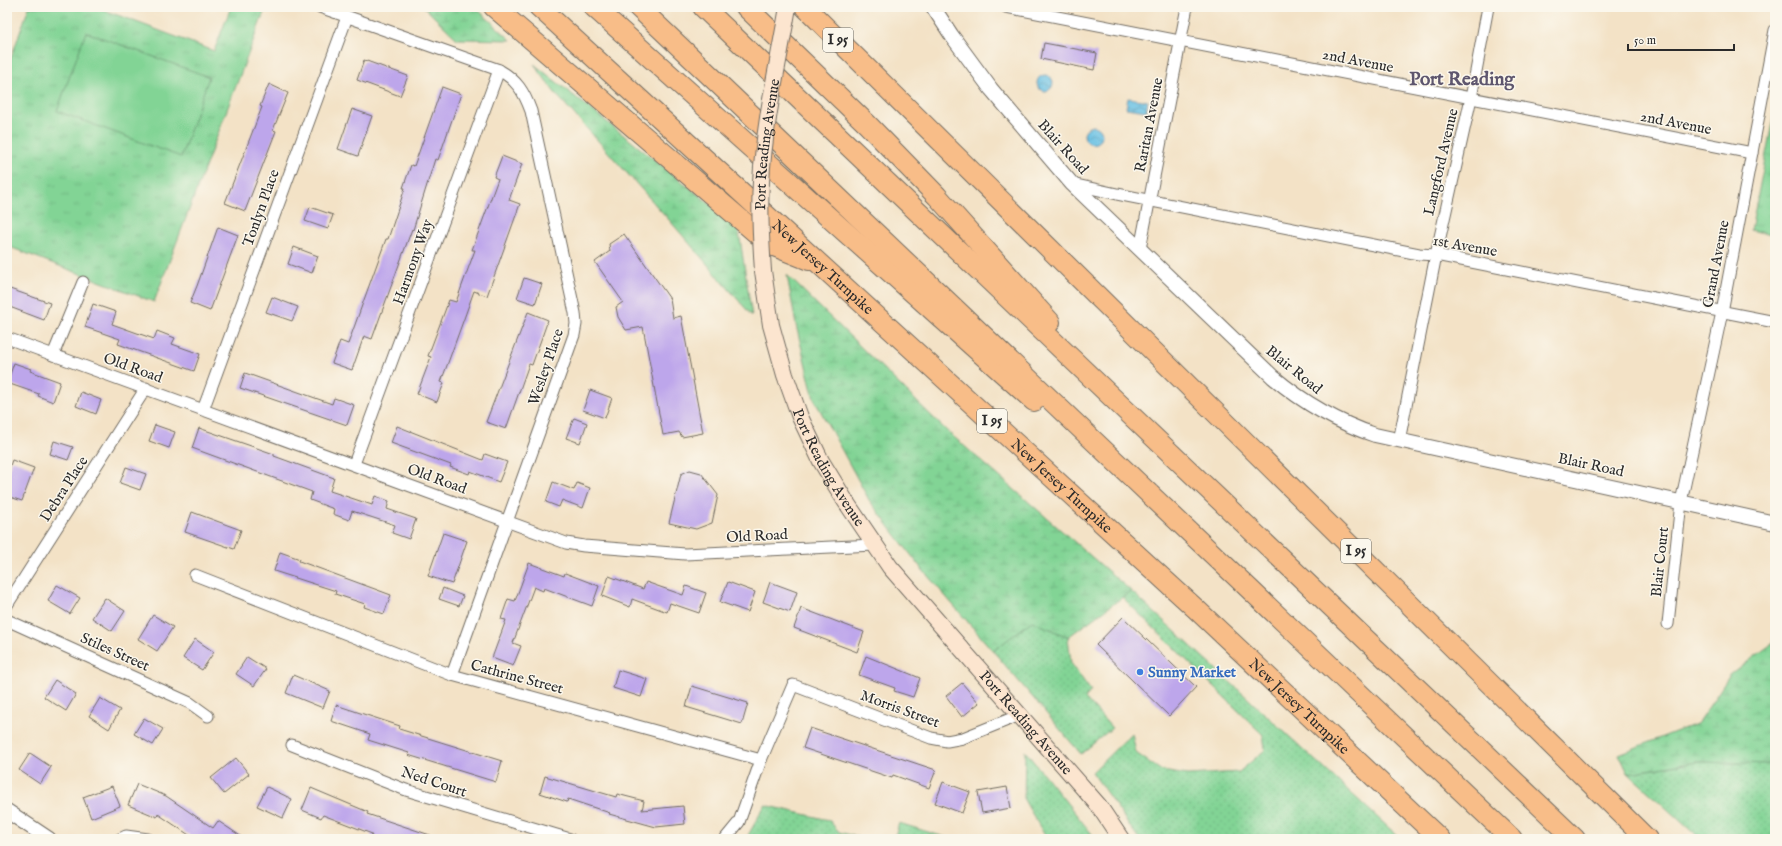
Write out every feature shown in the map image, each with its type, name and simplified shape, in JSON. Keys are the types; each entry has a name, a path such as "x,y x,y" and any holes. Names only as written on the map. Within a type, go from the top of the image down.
{"highway":[{"path":"494,7 769,244 822,266"},
{"name":"New Jersey Turnpike","path":"539,7 1195,608 1440,839"},
{"path":"594,7 1010,380 1243,582"},
{"path":"638,7 1512,839"},
{"path":"702,7 1575,839"},
{"path":"746,7 867,124 937,196 1052,324 1126,410"},
{"name":"I 95","path":"805,7 1647,839"},
{"path":"814,7 872,74"}],"main road":[{"name":"Port Reading Avenue","path":"788,7 765,141 761,181 760,224 763,271 771,325 785,375 800,417 821,461 874,545 890,567 1099,806 1121,839"}],"street":[{"name":"Wesley Place","path":"320,7 499,70 510,76 518,85 526,98 531,112 575,313 576,324 574,335 452,675"},
{"name":"Blair Road","path":"933,7 952,36 991,89 1072,184 1273,377 1293,394 1312,407 1347,425 1375,435 1775,523"},
{"name":"2nd Avenue","path":"1006,7 1752,153"},
{"name":"Raritan Avenue","path":"1140,249 1187,7"},
{"name":"Langford Avenue","path":"1399,440 1488,7"},
{"name":"Tonlyn Place","path":"203,410 347,17"},
{"name":"Grand Avenue","path":"1681,502 1722,312 1775,30"},
{"name":"Harmony Way","path":"354,464 499,70"},
{"name":"1st Avenue","path":"1072,184 1150,201 1420,254 1436,255 1775,322"},
{"path":"53,355 83,282"},
{"name":"Old Road","path":"7,338 566,543 686,554 874,545"},
{"name":"Debra Place","path":"7,605 146,388"},
{"name":"Blair Court","path":"1668,624 1681,502"},
{"name":"Cathrine Street","path":"195,575 452,675 761,760"},
{"name":"Stiles Street","path":"7,620 190,703 208,716"},
{"name":"Morris Street","path":"761,760 793,685 931,738 947,741 963,738 1020,715"},
{"name":"Ned Court","path":"292,745 406,790 570,839"},
{"path":"725,839 739,822 761,760"},
{"path":"7,811 49,839"},
{"path":"120,839 126,836 148,839"}],"green space":[{"path":"29,7 96,7 214,51 231,7 266,7 154,302 7,246 7,69"},
{"path":"424,7 475,7 511,40 457,39"},
{"path":"86,32 209,77 181,157 57,111"},
{"path":"534,64 738,226 752,316 670,221 555,93"},
{"path":"1775,108 1775,236 1751,230"},
{"path":"787,275 947,431 1131,591 1068,637 1032,621 993,651 921,568 869,500 814,399 796,325"},
{"path":"1131,591 1401,839 1139,839 1092,772 1132,733 1136,753 1162,771 1188,775 1239,772 1265,750 1263,735 1122,597"},
{"path":"1775,617 1775,764 1697,762 1628,773 1619,754 1698,723 1730,675 1773,643"},
{"path":"1032,620 1068,637 1071,663 1091,691 1085,698 1112,728 1081,754 993,651"},
{"path":"1025,751 1096,839 1047,839 1024,800"},
{"path":"1697,762 1775,764 1775,839 1700,839 1628,773"},
{"path":"765,805 829,820 839,832 865,839 746,839"},
{"path":"899,823 951,839 894,839"}],"water":[{"path":"1045,75 1051,77 1053,83 1051,89 1045,91 1039,89 1037,83 1039,77"},
{"path":"1128,98 1148,101 1146,111 1126,108"},
{"path":"1093,126 1099,129 1102,135 1099,141 1093,144 1087,141 1084,135 1087,129"}],"building":[{"path":"1044,43 1097,53 1094,70 1041,59"},
{"path":"364,60 408,76 400,96 357,80"},
{"path":"269,84 288,93 273,130 276,131 245,211 225,203 262,107 260,106"},
{"path":"442,87 461,94 438,160 435,159 413,230 412,229 372,339 364,336 352,370 332,363 340,341 348,344 386,239 388,239 411,165 414,166"},
{"path":"352,109 372,116 358,156 338,149"},
{"path":"502,156 522,164 509,200 520,204 487,296 474,291 441,382 444,383 437,402 417,394 431,357 428,356 449,300 456,302 475,250 472,250 498,179 494,177"},
{"path":"310,207 333,215 328,229 305,221"},
{"path":"218,227 238,235 210,311 190,303"},
{"path":"624,234 670,299 673,318 681,316 703,433 682,437 679,432 663,435 643,327 626,330 618,317 616,307 623,302 595,262 610,251 609,244"},
{"path":"294,247 318,256 312,273 288,264"},
{"path":"524,278 542,284 535,304 517,298"},
{"path":"7,288 50,303 44,320 7,306"},
{"path":"272,297 298,307 292,321 266,312"},
{"path":"93,304 116,312 112,324 154,339 157,331 175,338 172,344 200,354 194,371 118,344 120,339 85,327"},
{"path":"528,312 548,320 532,365 529,364 506,429 486,422"},
{"path":"14,363 31,369 30,371 60,382 53,402 38,396 39,394 7,383"},
{"path":"245,373 332,404 334,398 354,405 347,425 240,388"},
{"path":"590,390 612,398 605,418 583,410"},
{"path":"81,392 101,400 96,414 76,406"},
{"path":"574,418 587,423 580,443 566,438"},
{"path":"155,425 175,432 169,448 149,441"},
{"path":"397,426 483,460 485,454 507,462 499,482 470,471 469,474 450,467 451,465 391,443"},
{"path":"199,428 274,454 274,456 334,478 330,491 372,505 375,496 389,501 387,509 416,519 409,539 392,533 395,525 352,511 349,520 333,514 334,509 310,500 312,492 192,448"},
{"path":"54,441 73,447 68,460 50,454"},
{"path":"12,460 34,468 22,501 7,496 7,474"},
{"path":"126,467 146,474 140,490 120,483"},
{"path":"690,470 701,473 718,495 712,523 696,529 669,523 681,474"},
{"path":"553,482 574,490 577,483 590,488 583,508 562,500 559,507 546,502"},
{"path":"192,512 241,530 234,549 185,532"},
{"path":"443,533 467,541 452,584 428,576"},
{"path":"280,552 300,559 299,561 391,595 384,614 364,607 365,604 335,594 336,591 274,571"},
{"path":"529,563 564,576 565,573 599,586 592,606 544,588 543,591 534,587 513,643 521,646 513,666 492,658 506,620 501,619 508,599 515,601"},
{"path":"609,576 643,589 646,582 683,595 686,586 706,593 699,613 670,603 667,612 632,599 630,607 602,596"},
{"path":"728,582 755,592 748,612 720,602"},
{"path":"770,582 797,592 790,612 763,602"},
{"path":"57,585 80,598 70,614 48,601"},
{"path":"443,588 463,596 459,606 439,599"},
{"path":"105,598 125,611 112,631 92,618"},
{"path":"801,608 864,632 857,652 794,628"},
{"path":"153,615 173,627 157,651 138,639"},
{"path":"1123,617 1196,687 1169,716 1096,645"},
{"path":"195,639 214,652 202,670 183,658"},
{"path":"866,656 920,678 913,697 894,691 895,688 859,675"},
{"path":"247,657 266,669 254,686 236,674"},
{"path":"618,670 647,679 641,697 613,688"},
{"path":"293,675 330,691 323,708 286,693"},
{"path":"55,680 76,694 66,711 44,697"},
{"path":"962,683 979,703 962,717 946,696"},
{"path":"692,686 748,703 742,724 686,707"},
{"path":"100,698 120,710 109,729 89,716"},
{"path":"336,705 400,726 399,729 502,761 496,782 408,755 409,753 368,740 370,734 331,721"},
{"path":"144,718 163,729 153,745 134,734"},
{"path":"810,728 936,770 929,788 893,775 892,778 803,748"},
{"path":"30,753 51,767 40,784 19,770"},
{"path":"236,758 249,774 224,794 211,778"},
{"path":"545,776 616,797 617,794 644,801 642,810 683,806 685,824 656,827 609,814 610,813 568,799 567,802 540,793"},
{"path":"943,782 970,792 962,813 935,803"},
{"path":"137,784 166,796 213,828 218,821 245,839 195,839 158,814 157,817 128,805"},
{"path":"112,786 120,806 91,818 83,797"},
{"path":"267,787 292,799 283,818 257,806"},
{"path":"1007,787 1011,808 982,813 978,792"},
{"path":"311,788 368,812 367,814 433,836 432,839 371,839 372,834 323,815 321,818 302,810"}],"place":[{"name":"Sunny Market","path":"1140,672"}],"district":[{"name":"Port Reading","path":"1462,80"}]}
